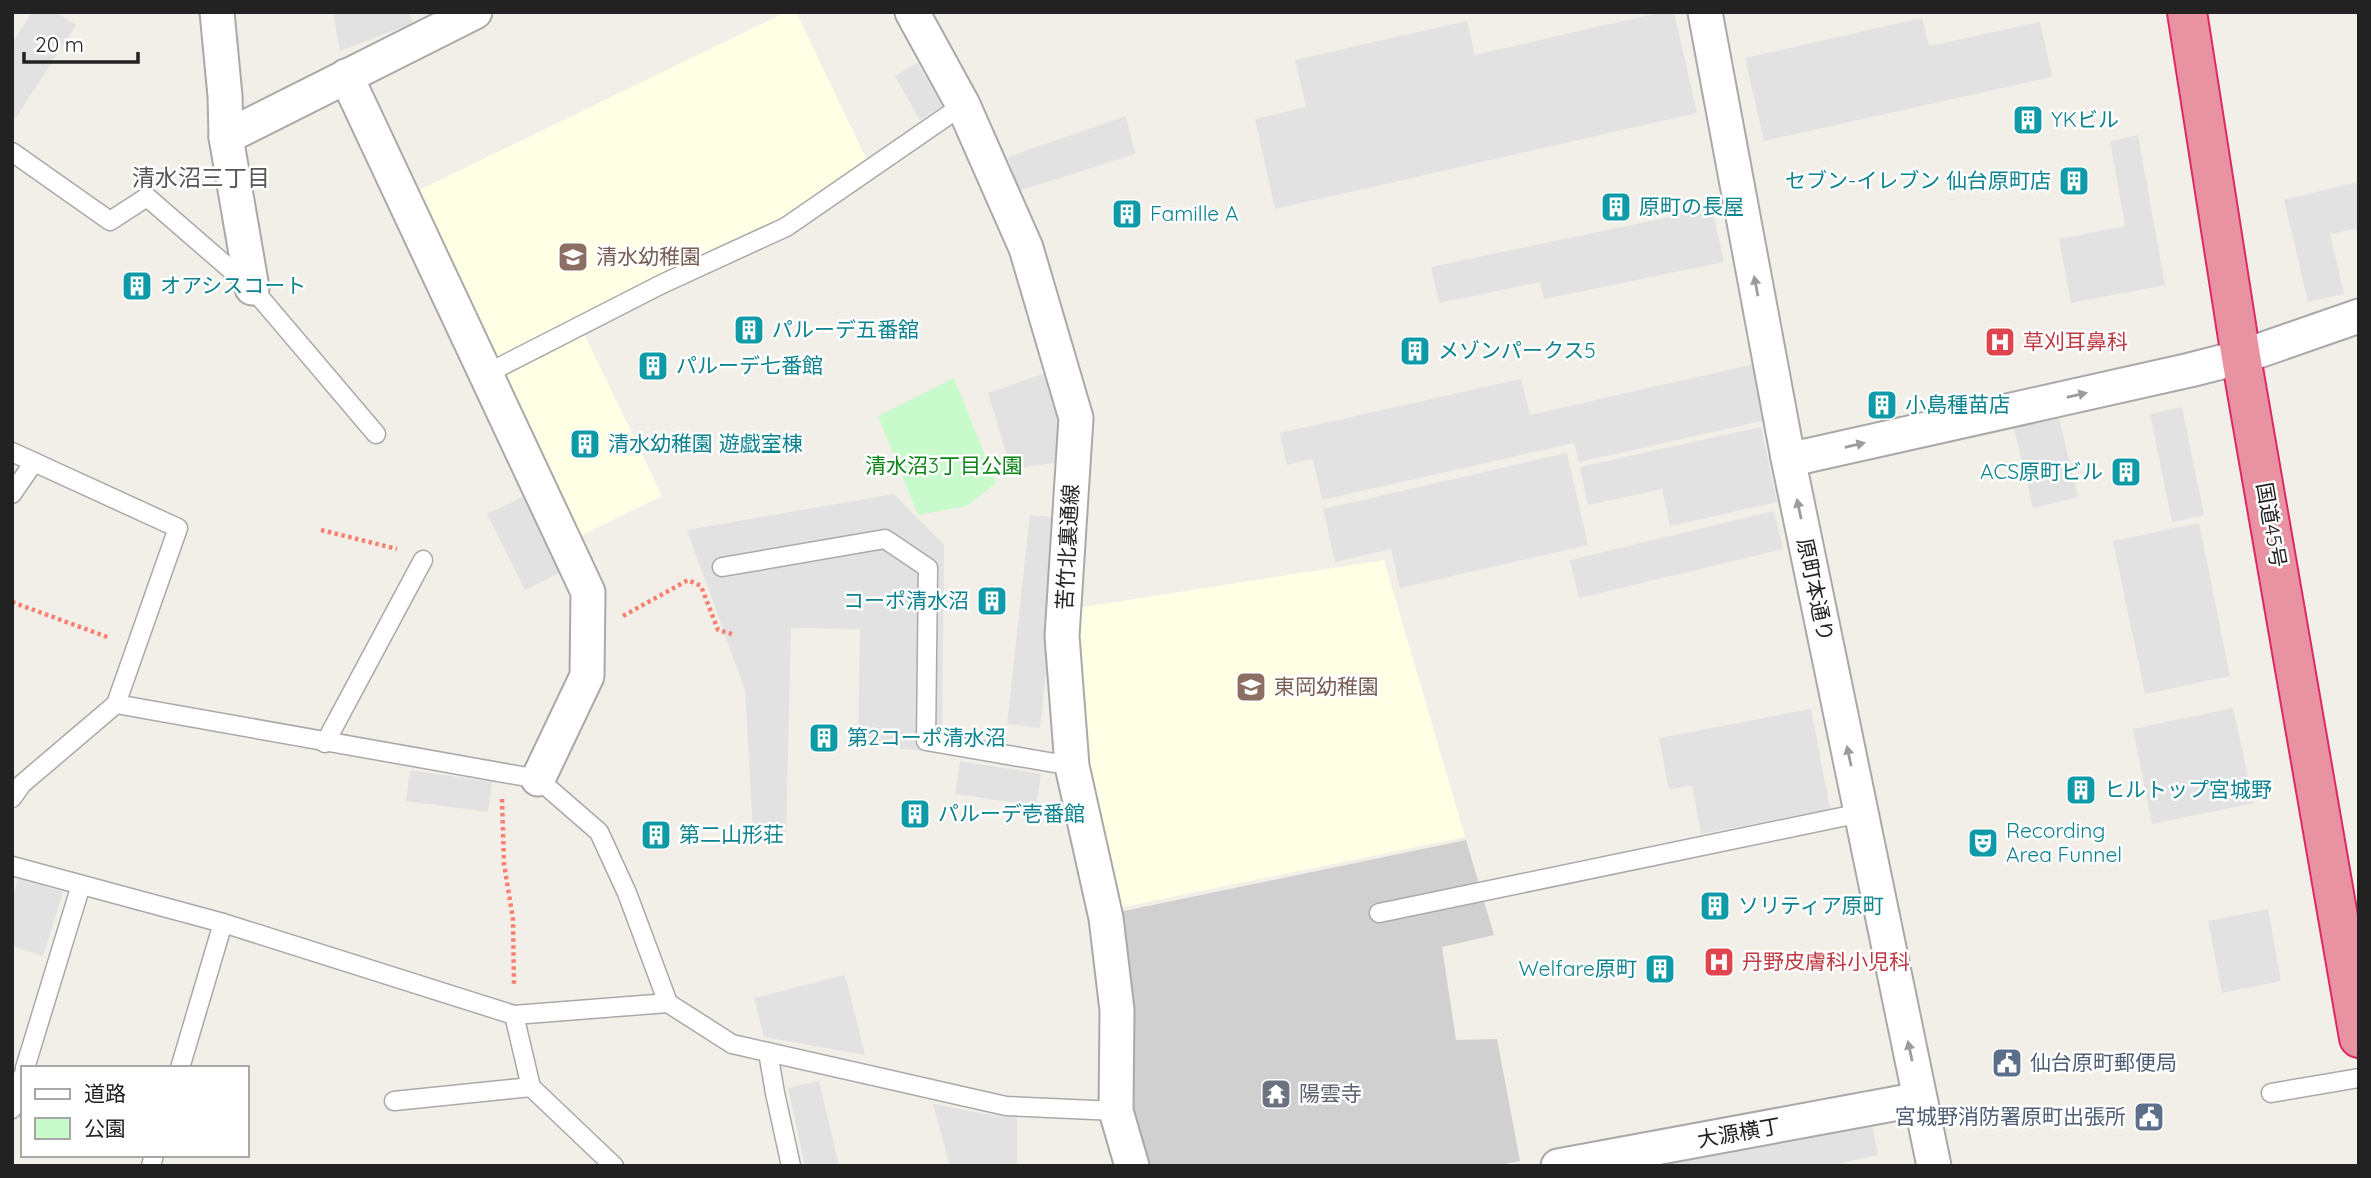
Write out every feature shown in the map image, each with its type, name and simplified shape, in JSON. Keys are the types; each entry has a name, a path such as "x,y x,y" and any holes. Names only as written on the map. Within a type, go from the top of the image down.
{"highway":[{"name":"国道45号","path":"2187,12 2241,356 2357,1018"}],"street":[{"path":"216,12 225,96 226,137 252,288"},
{"path":"226,137 475,12"},
{"name":"苦竹北裏通線","path":"912,12 963,105 1026,248 1076,418 1062,636 1072,766 1106,918 1117,1010 1115,1111 1132,1166"},
{"name":"原町本通り","path":"1705,12 1788,458 1934,1166"},
{"path":"346,76 589,592 587,676 538,779"},
{"path":"1788,458 2190,370 2241,356 2359,316"},
{"name":"大源横丁","path":"1558,1166 1920,1100"}],"lane":[{"path":"485,375 662,284 786,227 963,105"},
{"path":"12,152 110,220 147,197 252,288 376,434"},
{"path":"12,452 178,528 116,704 22,784 12,798"},
{"path":"12,494 34,462"},
{"path":"722,568 885,539 928,568 926,741 1072,766"},
{"path":"325,743 423,560"},
{"path":"116,704 538,779 599,832 626,893 668,1003 732,1044 1006,1105 1115,1111"},
{"path":"1379,913 1861,813"},
{"path":"12,866 223,923 514,1014 668,1003"},
{"path":"26,1066 81,885"},
{"path":"181,1066 223,923"},
{"path":"514,1014 531,1087 614,1166"},
{"path":"768,1052 791,1166"},
{"path":"2271,1093 2359,1078"},
{"path":"12,1109 21,1081"},
{"path":"394,1101 531,1087"}],"path":[{"path":"321,530 411,552 423,560"},
{"path":"588,621 615,620 688,580 701,586 718,630 732,634"},
{"path":"12,601 136,648"},
{"path":"501,773 503,864 513,919 514,1014"}],"shaded area":[{"path":"32,12 56,12 76,25 12,124 12,44"},
{"path":"333,12 408,12 413,23 340,51"},
{"name":"清水幼稚園","path":"786,12 796,12 874,175 577,319 662,496 576,538 411,194"},
{"path":"1662,12 1674,12 1697,113 1275,209 1255,119 1306,107 1295,60 1467,21 1475,55"},
{"path":"1922,18 1929,46 2040,22 2052,77 1764,141 1745,58"},
{"path":"917,63 942,106 920,120 895,76"},
{"path":"1126,116 1135,154 1019,191 1008,157"},
{"path":"2138,135 2165,285 2071,303 2059,239 2125,226 2110,141"},
{"path":"2358,182 2359,228 2330,234 2344,294 2308,302 2284,200"},
{"path":"1712,208 1724,262 1544,299 1540,282 1439,303 1431,267"},
{"path":"1754,364 1766,420 1579,462 1574,443 1322,500 1313,459 1287,465 1280,433 1521,379 1530,415"},
{"path":"1049,372 1065,419 1067,461 1011,469 988,393"},
{"path":"2182,407 2204,515 2172,522 2150,414"},
{"path":"2057,410 2078,497 2033,508 2012,420"},
{"path":"1761,427 1777,502 1670,526 1662,489 1588,505 1580,467"},
{"path":"1567,453 1588,545 1400,588 1391,549 1335,562 1323,509"},
{"path":"894,494 944,545 942,753 858,744 860,629 791,628 786,833 753,831 745,690 687,530"},
{"path":"524,496 561,572 525,590 487,514"},
{"path":"1774,511 1783,549 1579,598 1570,560"},
{"path":"1030,515 1063,518 1040,728 1007,724"},
{"path":"2199,523 2230,676 2145,694 2113,541"},
{"name":"東岡幼稚園","path":"1384,560 1465,837 1118,908 1085,766 1077,608"},
{"path":"2233,708 2254,803 2152,824 2133,729"},
{"path":"1811,709 1830,809 1701,834 1692,785 1669,790 1659,738"},
{"path":"960,761 1041,774 1036,806 955,794"},
{"path":"410,770 492,782 488,812 406,801"},
{"path":"1466,840 1494,935 1442,947 1456,1040 1497,1039 1520,1161 1494,1166 1143,1166 1128,1110 1119,912"},
{"path":"18,879 63,892 43,956 12,946 12,899"},
{"path":"2268,909 2281,981 2222,993 2208,921"},
{"path":"845,975 865,1055 764,1037 754,998"},
{"path":"819,1081 839,1166 805,1166 788,1088"},
{"path":"933,1104 1002,1117 1017,1116 1017,1164 950,1166"},
{"path":"1871,1118 1878,1155 1828,1166 1637,1166"}],"green space":[{"name":"清水沼3丁目公園","path":"954,378 996,483 967,506 918,515 878,416"}],"place":[{"name":"YKビル","path":"2028,120"},
{"name":"セブン-イレブン 仙台原町店","path":"2074,181"},
{"name":"原町の長屋","path":"1616,207"},
{"name":"Famille A","path":"1127,214"},
{"name":"清水幼稚園","path":"573,257"},
{"name":"オアシスコート","path":"137,286"},
{"name":"パルーデ五番舘","path":"749,330"},
{"name":"草刈耳鼻科","path":"2000,342"},
{"name":"メゾンパークス5","path":"1415,351"},
{"name":"パルーデ七番館","path":"653,366"},
{"name":"小島種苗店","path":"1882,405"},
{"name":"清水幼稚園 遊戯室棟","path":"585,444"},
{"name":"ACS原町ビル","path":"2126,472"},
{"name":"コーポ清水沼","path":"992,601"},
{"name":"東岡幼稚園","path":"1251,687"},
{"name":"第2コーポ清水沼","path":"824,738"},
{"name":"ヒルトップ宮城野","path":"2081,790"},
{"name":"パルーデ壱番館","path":"915,814"},
{"name":"第二山形荘","path":"656,835"},
{"name":"Recording Area Funnel","path":"1983,843"},
{"name":"ソリティア原町","path":"1715,906"},
{"name":"丹野皮膚科小児科","path":"1719,962"},
{"name":"Welfare原町","path":"1660,969"},
{"name":"仙台原町郵便局","path":"2007,1063"},
{"name":"陽雲寺","path":"1276,1094"},
{"name":"宮城野消防署原町出張所","path":"2149,1117"}],"district":[{"name":"清水沼三丁目","path":"201,178"}]}
